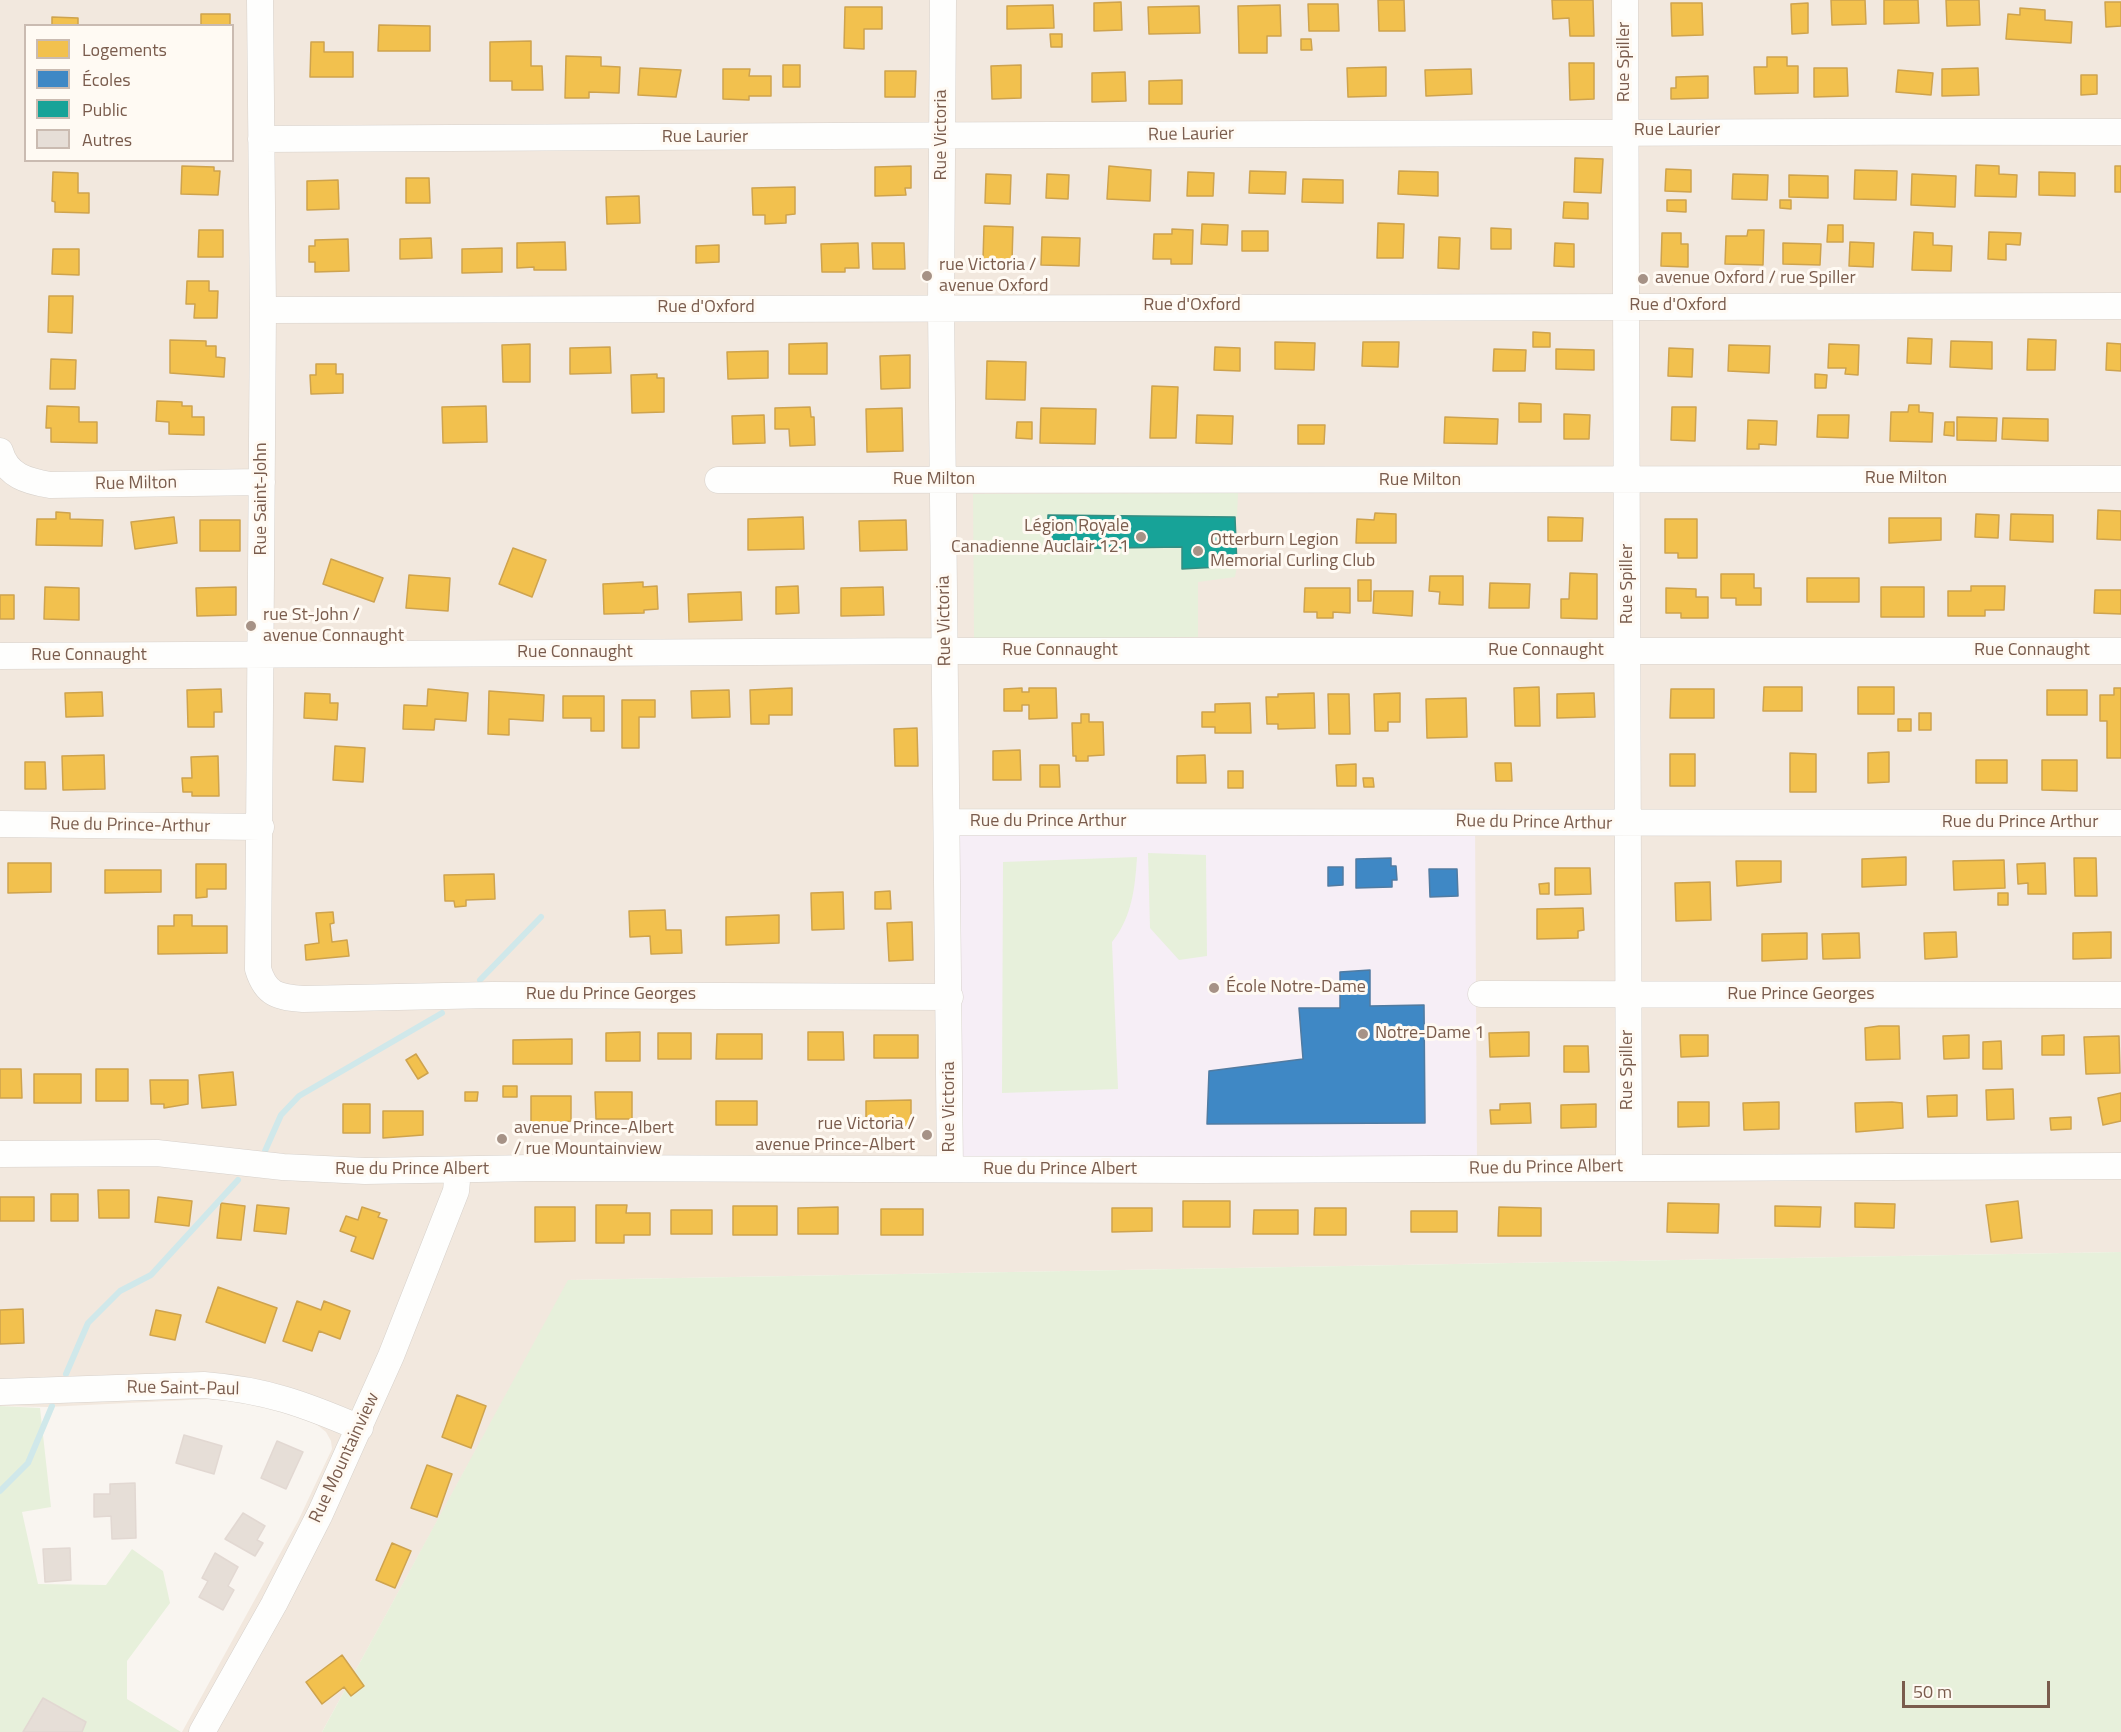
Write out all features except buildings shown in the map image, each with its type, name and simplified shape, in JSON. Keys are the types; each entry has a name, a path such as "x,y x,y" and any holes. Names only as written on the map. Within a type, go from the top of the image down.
{"street":[{"name":"Rue Saint-John","path":"260,0 263,310 261,827 258,969 262,983 273,993"},
{"name":"Rue Victoria","path":"943,0 941,307 950,1169"},
{"name":"Rue Spiller","path":"1625,0 1628,306 1629,1167"},
{"name":"Rue Laurier","path":"261,139 941,137 1625,131 2121,132"},
{"name":"Rue d'Oxford","path":"263,310 2121,306"},
{"name":"Rue Milton","path":"0,451 12,473 30,482 50,485 262,482"},
{"name":"Rue Milton","path":"718,480 2121,479"},
{"name":"Rue Connaught","path":"0,656 945,651 2121,651"},
{"name":"Rue du Prince Arthur","path":"946,822 1628,824 2121,822"},
{"name":"Rue du Prince-Arthur","path":"0,824 261,827"},
{"name":"Rue du Prince Georges","path":"273,993 303,999 492,995 950,997"},
{"name":"Rue Prince Georges","path":"1481,994 2121,995"},
{"name":"Rue du Prince Albert","path":"0,1154 132,1152 302,1169 458,1170 533,1168 2121,1166"},
{"name":"Rue Mountainview","path":"202,1732 298,1559 360,1428 456,1191 458,1170"},
{"name":"Rue Saint-Paul","path":"0,1392 204,1385 234,1388 289,1398 360,1428"}],"shaded area":[{"path":"0,0 2121,0 2121,1252 569,1280 322,1732 182,1732 298,1521 332,1449 326,1432 316,1424 283,1411 245,1403 209,1399 47,1407 0,1406"},
{"name":"École Notre-Dame","path":"947,822 1475,822 1477,1169 950,1169"}],"green space":[{"path":"1238,493 1237,517 1048,516 1047,549 1182,547 1237,566 1235,577 1198,582 1198,637 974,639 973,494"},
{"path":"1148,853 1206,855 1207,956 1179,960 1150,928"},
{"path":"1137,857 1128,912 1112,942 1118,1089 1002,1093 1003,862"},
{"path":"2121,1252 2121,1732 322,1732 568,1280"},
{"path":"0,1406 40,1408 51,1507 22,1512 38,1584 106,1585 132,1549 163,1571 170,1603 127,1661 127,1699 181,1732 0,1732"}],"waterway":[{"path":"480,980 541,917"},
{"path":"265,1151 281,1115 299,1096 442,1013"},
{"path":"66,1374 88,1323 120,1291 151,1275 238,1180"},
{"path":"0,1491 28,1463 52,1406"}],"place":[{"name":"rue Victoria / avenue Oxford","path":"927,276"},
{"name":"avenue Oxford / rue Spiller","path":"1643,279"},
{"name":"Légion Royale Canadienne Auclair 121","path":"1141,537"},
{"name":"Otterburn Legion Memorial Curling Club","path":"1198,551"},
{"name":"rue St-John / avenue Connaught","path":"251,626"},
{"name":"École Notre-Dame","path":"1214,988"},
{"name":"Notre-Dame 1","path":"1363,1034"},
{"name":"rue Victoria / avenue Prince-Albert","path":"927,1135"},
{"name":"avenue Prince-Albert / rue Mountainview","path":"502,1139"}]}
